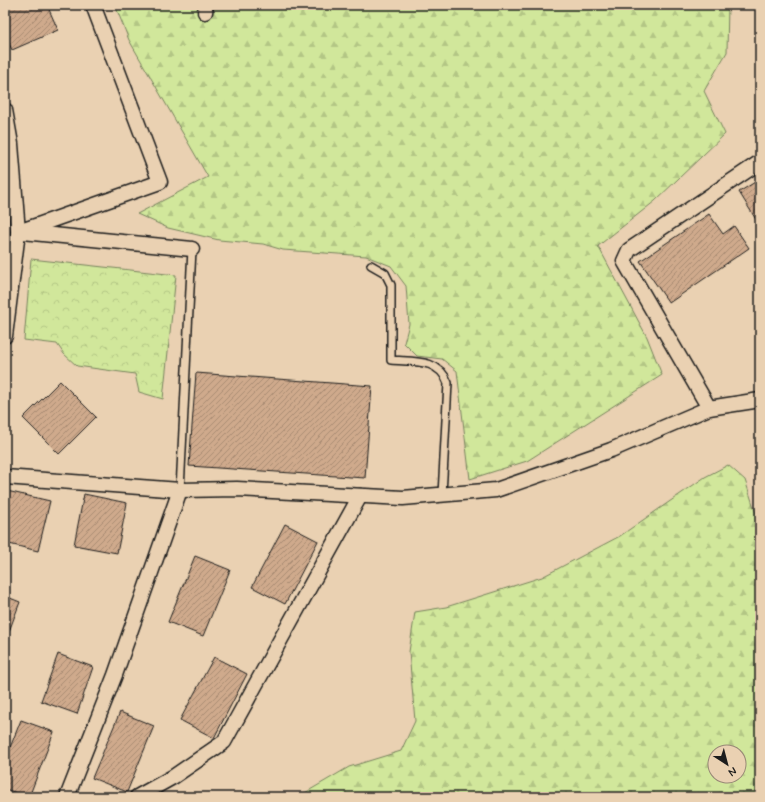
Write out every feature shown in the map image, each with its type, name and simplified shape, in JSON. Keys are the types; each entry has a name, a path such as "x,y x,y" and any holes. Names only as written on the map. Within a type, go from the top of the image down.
{"street":[{"path":"18,232 160,182 93,5"},
{"path":"5,110 11,144 18,232 5,336"},
{"path":"709,408 624,261 630,250 760,162"},
{"path":"18,232 192,249"},
{"path":"5,477 180,490 236,490 403,498 496,490 611,450 709,408 760,400"},
{"path":"67,797 115,675 180,490"},
{"path":"137,797 173,777 224,742 360,496"}],"lane":[{"path":"180,490 192,249"},
{"path":"372,265 385,273 391,285 391,360 428,363 443,373 448,383 442,495"}],"green space":[{"path":"115,5 728,5 727,52 704,91 725,134 655,201 598,246 647,337 662,375 527,461 470,479 457,371 442,359 417,356 404,343 409,324 406,286 391,266 366,256 283,250 263,244 219,240 168,228 137,214 208,177 129,40"},
{"path":"31,259 176,275 163,399 139,392 135,374 77,366 64,354 57,344 24,340"},
{"path":"728,465 745,480 760,526 760,797 298,797 349,767 401,751 415,721 409,652 415,612 446,607 542,577 620,536 705,477"}],"building":[{"path":"5,5 47,5 58,30 12,50 5,35"},
{"path":"760,179 760,226 739,192"},
{"path":"709,214 723,234 734,226 749,248 669,303 640,261"},
{"path":"196,373 372,386 365,478 189,466"},
{"path":"60,381 96,417 59,454 23,418"},
{"path":"7,491 50,501 38,551 5,543 5,500"},
{"path":"84,494 127,503 117,553 74,545"},
{"path":"285,524 318,541 285,604 252,587"},
{"path":"195,556 230,570 203,636 168,622"},
{"path":"5,596 20,602 5,642"},
{"path":"58,654 93,667 77,714 41,701"},
{"path":"214,657 247,674 214,738 180,720"},
{"path":"120,712 154,726 127,792 92,778"},
{"path":"21,720 54,732 29,797 5,789 5,760"}]}
